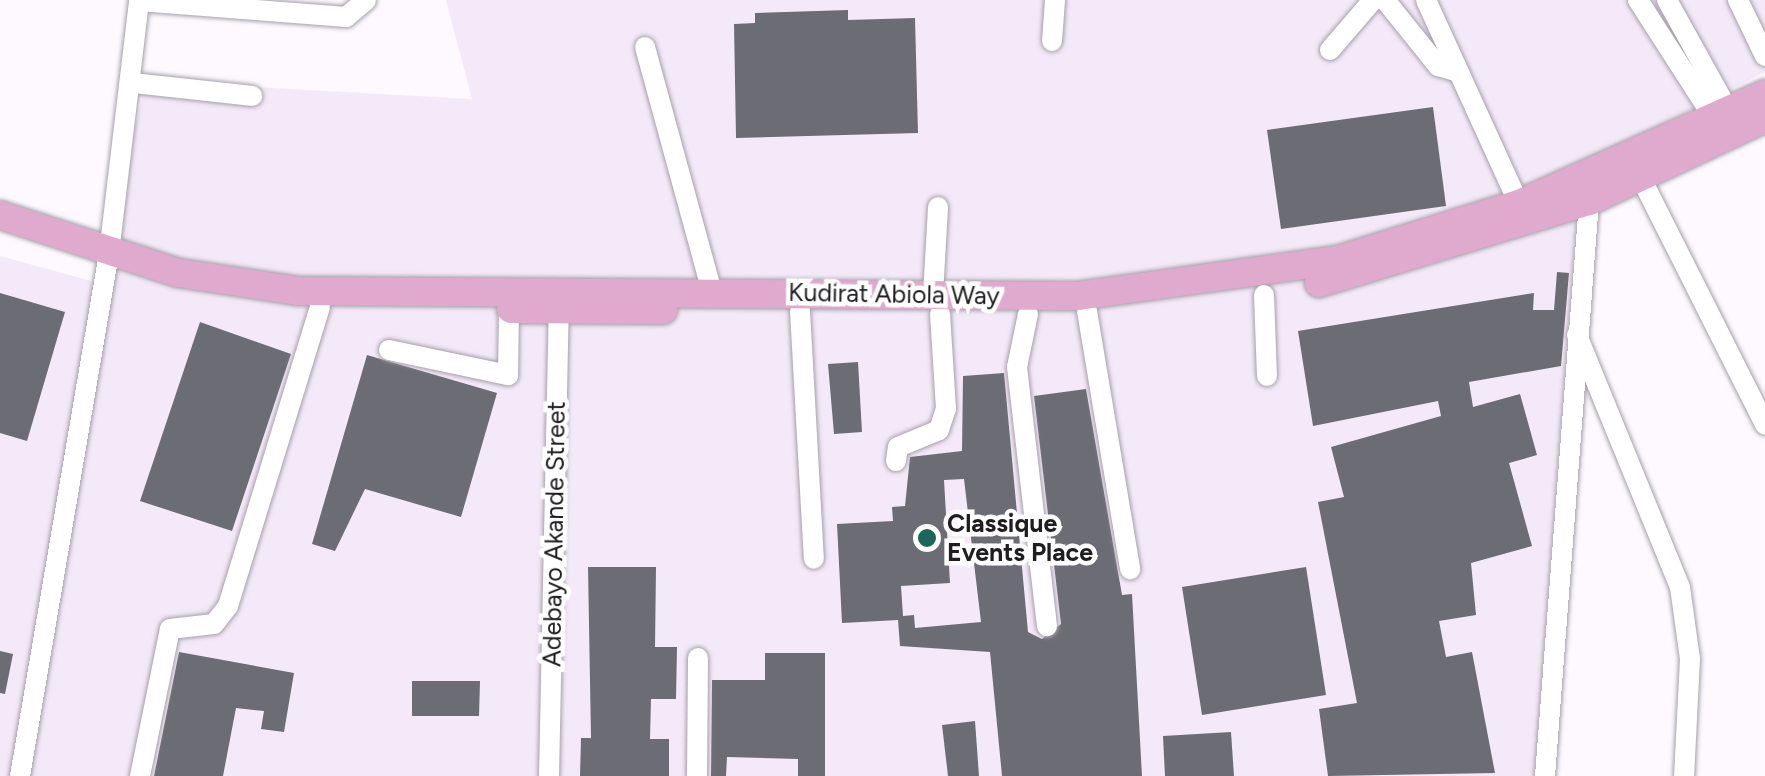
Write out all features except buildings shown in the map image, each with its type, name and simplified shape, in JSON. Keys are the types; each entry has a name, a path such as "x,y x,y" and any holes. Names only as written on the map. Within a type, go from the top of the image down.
{"main road":[{"name":"Kudirat Abiola Way","path":"0,234 106,261 241,286 800,311 1078,296 1257,278 1519,204 1765,94"},
{"name":"Kudirat Abiola Way","path":"0,214 106,261 234,303 510,309 712,292 936,304 1028,314 1087,312 1264,295 1368,272 1588,201 1765,119"}],"street":[{"path":"20,776 106,261 133,83 139,1 346,17 366,0"},
{"path":"1052,41 1055,0"},
{"path":"1330,50 1373,0"},
{"path":"1385,0 1438,66 1458,72"},
{"path":"1426,0 1519,204"},
{"path":"1638,0 1722,116"},
{"path":"1666,0 1722,116"},
{"path":"1738,0 1765,56"},
{"path":"645,47 712,292"},
{"path":"133,83 252,96"},
{"path":"1642,178 1765,425"},
{"path":"1545,776 1588,201"},
{"path":"896,460 898,447 939,430 946,409 936,304 938,207"},
{"path":"1264,295 1267,376"},
{"name":"Adebayo Akande Street","path":"549,776 558,302"},
{"path":"140,776 170,629 214,624 228,606 320,307"},
{"path":"389,350 508,375 510,309"},
{"path":"800,311 814,559"},
{"path":"1087,312 1130,569"},
{"path":"1028,314 1017,367 1047,626"},
{"path":"1576,332 1680,587 1690,659 1684,776"},
{"path":"697,776 698,658"}],"shaded area":[{"path":"446,0 1765,0 1765,72 1580,166 1534,776 0,776 0,256 95,282 147,81 472,99"}],"place":[{"name":"Classique Events Place","path":"927,538"}]}
